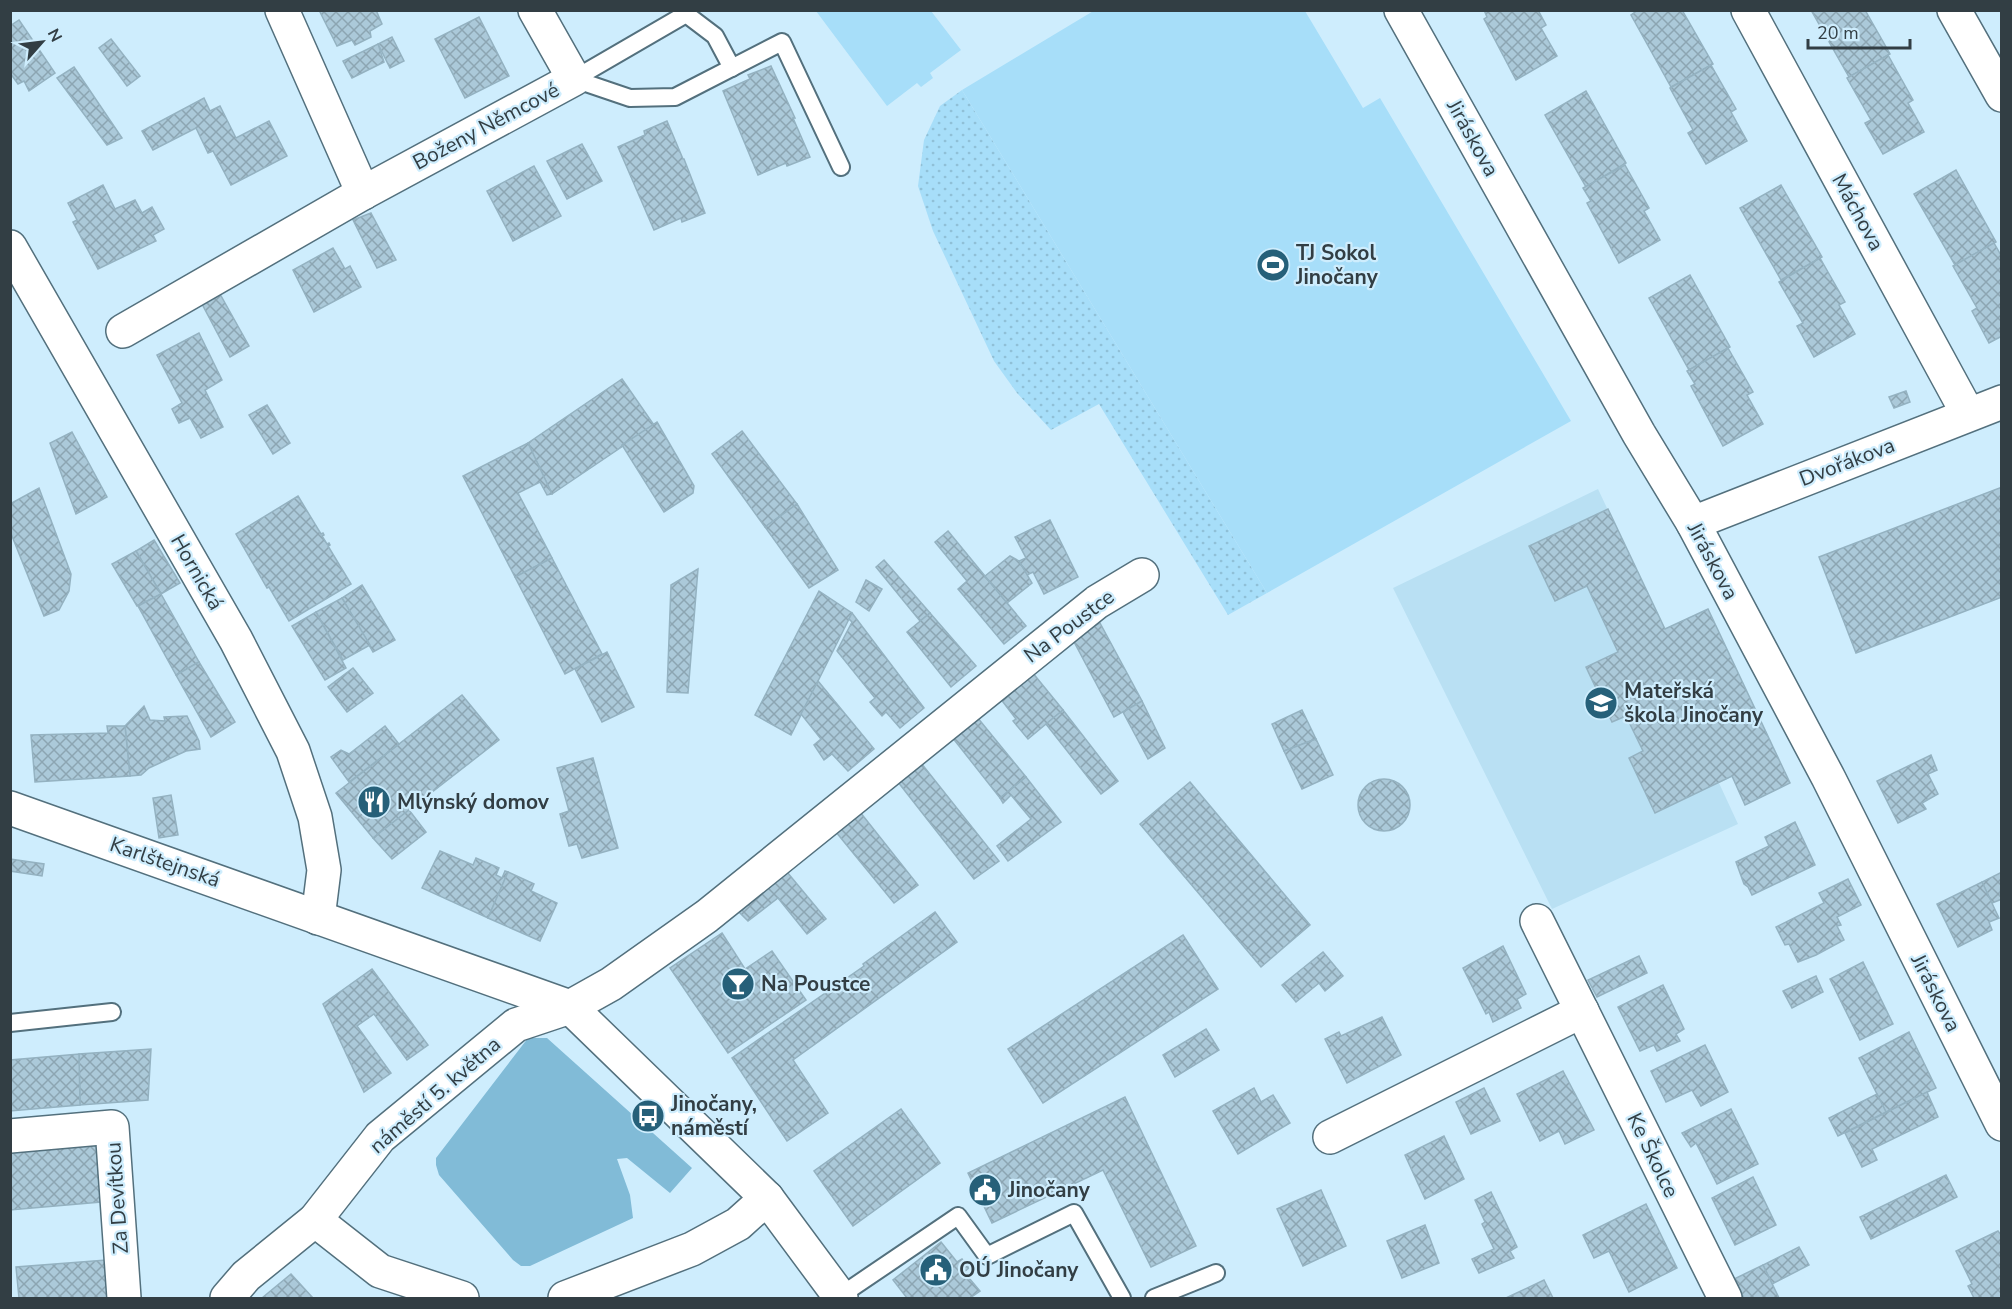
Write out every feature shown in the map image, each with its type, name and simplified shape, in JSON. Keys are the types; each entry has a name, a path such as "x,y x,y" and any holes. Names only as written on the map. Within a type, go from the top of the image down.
{"street":[{"path":"282,10 363,193"},
{"path":"534,10 574,79"},
{"name":"Jiráskova","path":"1401,10 1633,423 1692,522 1828,777 2001,1124"},
{"name":"Máchova","path":"1748,10 1968,414"},
{"path":"1954,10 2001,95"},
{"name":"Boženy Němcové","path":"123,331 363,193 574,79"},
{"name":"Hornická","path":"10,247 236,640 292,751 315,817 324,870 318,918"},
{"name":"Dvořákova","path":"1692,522 2001,402"},
{"name":"Na Poustce","path":"570,1007 611,984 707,916 1097,602 1142,575"},
{"name":"Karlštejnská","path":"10,808 206,876 318,918"},
{"path":"318,918 570,1007 767,1198 841,1297"},
{"name":"Ke Školce","path":"1537,921 1725,1299"},
{"name":"náměstí 5. května","path":"227,1299 246,1276 315,1220 380,1137 516,1025 570,1007"},
{"path":"1330,1137 1582,1011"},
{"name":"Za Devítkou","path":"10,1136 112,1127 124,1299"},
{"path":"565,1299 692,1250 738,1224 767,1198"},
{"path":"315,1220 380,1271 462,1299"}],"lane":[{"path":"574,79 686,14 715,36 732,68"},
{"name":"Boženy Němcové","path":"574,79 630,98 675,97 782,42 841,167"},
{"path":"10,1023 112,1012"},
{"path":"841,1297 958,1216 987,1256 1074,1213 1122,1299"},
{"path":"1154,1299 1216,1273"}],"shaded area":[{"name":"TJ Sokol Jinočany","path":"1095,10 1305,11 1363,108 1380,98 1571,421 1267,593 962,90"},
{"path":"816,11 931,11 961,50 930,73 933,78 921,87 917,83 887,106"},
{"path":"962,90 1267,593 1228,615 1099,404 1051,430 1017,393 994,361 933,231 918,186 924,140 940,106"},
{"name":"Mateřská škola Jinočany","path":"1598,489 1664,629 1708,609 1790,783 1745,805 1732,777 1719,783 1738,824 1552,909 1393,588"},
{"path":"528,1038 547,1038 692,1168 670,1193 627,1158 617,1159 630,1195 633,1218 530,1266 521,1266 513,1260 439,1175 436,1158"}],"building":[{"path":"319,10 376,10 382,24 370,31 371,37 355,45 352,40 337,46"},
{"path":"1484,10 1538,10 1546,25 1541,28 1557,56 1516,80 1484,19 1487,17"},
{"path":"1638,10 1682,10 1713,64 1671,87 1631,15"},
{"path":"1811,10 1865,10 1890,54 1849,77"},
{"path":"479,17 509,76 465,98 435,39"},
{"path":"19,20 55,73 29,91 24,81 18,84 10,73 10,26"},
{"path":"392,37 404,61 390,68 378,44"},
{"path":"111,39 140,76 127,86 99,48"},
{"path":"378,44 384,62 352,78 343,61"},
{"path":"1888,55 1913,100 1908,103 1924,132 1883,154 1865,123 1871,120 1847,78"},
{"path":"1711,65 1736,109 1731,112 1747,141 1706,164 1688,133 1693,130 1670,88"},
{"path":"771,66 810,157 787,166 786,163 758,175 723,91 750,79 748,75"},
{"path":"74,67 122,138 107,145 57,78"},
{"path":"1586,91 1626,163 1586,187 1545,115"},
{"path":"204,98 210,111 220,106 236,138 269,121 287,156 231,185 213,151 208,153 196,128 153,150 142,131"},
{"path":"667,121 705,213 682,222 681,218 654,230 618,147 645,135 644,131"},
{"path":"582,144 602,181 567,199 547,161"},
{"path":"1625,165 1649,208 1644,211 1660,240 1619,263 1587,203 1591,201 1583,188"},
{"path":"534,166 561,216 513,241 487,191"},
{"path":"1956,170 1996,242 1955,265 1914,194"},
{"path":"103,185 115,209 135,200 142,213 152,207 164,229 153,235 156,241 98,269 73,222 77,220 68,203"},
{"path":"1781,185 1822,257 1781,280 1740,208"},
{"path":"371,213 396,260 377,268 353,220"},
{"path":"1994,243 2002,257 2002,336 1989,343 1972,311 1977,308 1953,266"},
{"path":"333,248 345,269 350,266 361,287 314,312 293,270"},
{"path":"1820,258 1845,302 1839,305 1855,334 1814,357 1797,326 1803,323 1779,282"},
{"path":"1690,275 1730,347 1689,370 1649,298"},
{"path":"220,294 249,346 230,357 202,304"},
{"path":"199,333 222,380 205,390 223,427 201,438 190,418 179,423 172,409 182,403 157,355"},
{"path":"1728,348 1753,392 1747,395 1763,424 1723,446 1691,386 1695,384 1687,371"},
{"path":"622,379 654,425 552,494 528,443"},
{"path":"1906,391 1910,402 1894,408 1889,397"},
{"path":"267,405 290,443 273,454 249,415"},
{"path":"657,422 694,486 693,493 664,512 622,445"},
{"path":"742,431 797,504 765,527 712,454"},
{"path":"72,432 107,497 76,514 50,443"},
{"path":"528,443 552,494 547,495 540,482 518,493 552,558 515,577 463,476"},
{"path":"2002,487 2002,597 1856,653 1819,557"},
{"path":"39,488 71,574 69,591 59,610 44,616 10,531 10,504"},
{"path":"298,496 321,534 323,533 322,536 327,544 329,543 328,546 351,584 289,621 236,534"},
{"path":"797,504 838,570 809,588 765,527"},
{"path":"1608,509 1665,629 1708,609 1790,783 1745,805 1732,776 1655,813 1629,758 1643,751 1626,716 1612,722 1586,667 1618,652 1587,586 1555,601 1529,546"},
{"path":"1050,520 1078,577 1044,594 1033,572 1027,575 1019,561 1026,558 1015,537"},
{"path":"948,531 1026,626 1004,644 958,589 967,581 935,542"},
{"path":"154,540 180,583 161,594 136,551"},
{"path":"136,551 161,594 137,606 112,564"},
{"path":"1010,556 1019,561 1032,583 1007,603 985,576"},
{"path":"552,558 602,654 565,674 515,577"},
{"path":"884,560 930,613 920,621 876,567"},
{"path":"698,569 688,693 667,692 671,585"},
{"path":"866,580 882,589 869,611 856,602"},
{"path":"362,585 395,640 373,652 342,598"},
{"path":"819,591 852,613 791,735 755,715"},
{"path":"161,594 199,662 176,675 138,606"},
{"path":"342,598 370,645 343,660 316,612"},
{"path":"316,612 346,668 325,680 292,626"},
{"path":"852,613 924,708 900,728 886,712 882,716 870,702 875,698 837,651 852,622 849,619"},
{"path":"930,613 976,666 951,687 907,632"},
{"path":"1100,623 1142,701 1114,717 1072,638"},
{"path":"607,652 634,707 602,722 575,669"},
{"path":"199,662 235,722 211,737 176,675"},
{"path":"353,668 373,693 347,712 328,687"},
{"path":"1032,672 1063,710 1028,739 1013,721 1016,719 1000,698"},
{"path":"818,681 874,749 848,771 832,754 824,760 814,745 821,739 801,714"},
{"path":"462,695 499,740 373,838 336,793"},
{"path":"1142,701 1165,748 1148,759 1123,712"},
{"path":"144,706 150,720 165,721 164,717 187,716 199,741 200,749 186,751 149,768 141,775 130,776 125,726"},
{"path":"1063,710 1118,781 1101,794 1046,724"},
{"path":"1302,710 1316,739 1284,751 1272,724"},
{"path":"977,717 1026,777 1000,798 952,737"},
{"path":"107,726 125,726 130,776 35,782 31,735 108,733"},
{"path":"385,726 399,744 349,782 331,757 341,750 349,754"},
{"path":"1316,739 1333,775 1302,789 1284,751"},
{"path":"1931,755 1937,770 1928,774 1938,794 1922,803 1926,809 1898,823 1877,781"},
{"path":"593,758 618,848 582,858 577,844 569,846 560,814 569,811 557,768"},
{"path":"921,763 999,861 974,879 898,782"},
{"path":"1026,777 1061,822 1008,861 997,846 1031,819 1011,795 1003,803 1000,798"},
{"path":"1379,779 1389,779 1399,783 1406,790 1410,805 1406,820 1399,827 1389,831 1379,831 1369,827 1362,820 1358,810 1358,800 1362,790 1369,783"},
{"path":"1190,782 1310,925 1261,967 1140,824"},
{"path":"171,795 178,835 159,838 153,798"},
{"path":"409,810 426,832 392,859 373,838"},
{"path":"860,812 918,885 894,903 836,832"},
{"path":"1795,822 1815,865 1752,895 1744,884 1736,862 1769,846 1765,837"},
{"path":"440,851 473,865 476,858 499,868 496,875 502,878 505,871 508,872 488,918 422,888"},
{"path":"10,859 44,864 42,876 10,871"},
{"path":"508,872 534,884 531,891 557,903 540,941 488,918"},
{"path":"787,872 826,919 807,934 778,898 748,921 739,912"},
{"path":"2002,872 2000,895 2002,899 1992,903 1982,882"},
{"path":"1848,879 1861,905 1837,917 1841,925 1837,926 1844,940 1798,962 1789,944 1785,945 1776,927 1824,903 1819,893"},
{"path":"1982,882 1999,918 1989,922 1992,930 1958,947 1937,904"},
{"path":"935,912 957,942 793,1060 828,1113 787,1141 732,1058 864,966 863,964"},
{"name":"Na Poustce","path":"722,933 745,969 772,951 806,1000 728,1053 670,968"},
{"path":"1183,935 1218,989 1043,1103 1008,1049"},
{"path":"1503,946 1526,994 1517,999 1521,1008 1493,1022 1489,1012 1486,1014 1463,968"},
{"path":"1323,952 1343,976 1325,991 1319,983 1296,1002 1282,985"},
{"path":"1639,956 1647,973 1597,997 1588,980"},
{"path":"1863,962 1893,1024 1860,1040 1830,979"},
{"path":"372,969 428,1045 407,1060 374,1014 357,1026 391,1073 364,1092 323,1004"},
{"path":"1816,976 1823,992 1792,1008 1783,991"},
{"path":"1663,985 1684,1029 1676,1034 1680,1041 1657,1051 1654,1045 1640,1051 1618,1007"},
{"path":"1382,1017 1401,1055 1347,1083 1325,1039 1339,1032 1341,1036"},
{"path":"1206,1029 1219,1050 1175,1077 1163,1055"},
{"path":"1909,1032 1936,1088 1886,1112 1859,1058"},
{"path":"1705,1045 1728,1092 1701,1106 1692,1090 1666,1102 1651,1071"},
{"path":"151,1049 148,1100 80,1105 79,1054"},
{"path":"79,1054 80,1105 10,1111 10,1060"},
{"path":"1563,1071 1594,1130 1565,1144 1559,1131 1540,1141 1517,1094"},
{"path":"1254,1088 1261,1102 1273,1095 1290,1123 1238,1154 1213,1111"},
{"path":"1484,1088 1500,1121 1471,1134 1456,1102"},
{"path":"1927,1092 1938,1117 1872,1149 1877,1160 1862,1167 1845,1133"},
{"path":"1877,1094 1886,1112 1838,1136 1829,1118"},
{"path":"1125,1097 1196,1246 1151,1267 1103,1170 992,1223 968,1173"},
{"path":"901,1109 940,1163 853,1226 814,1171"},
{"path":"1731,1109 1758,1164 1717,1184 1696,1143 1691,1147 1682,1133"},
{"path":"1444,1136 1464,1179 1425,1199 1405,1155"},
{"path":"96,1139 101,1202 10,1210 10,1146"},
{"path":"1946,1175 1957,1197 1871,1239 1860,1217"},
{"path":"1753,1177 1776,1225 1735,1245 1712,1198"},
{"path":"1321,1190 1346,1246 1303,1266 1277,1209"},
{"path":"1491,1192 1517,1247 1510,1251 1514,1258 1479,1273 1472,1259 1494,1249 1482,1224 1485,1222 1475,1200"},
{"path":"1646,1204 1677,1268 1629,1292 1609,1251 1594,1258 1583,1235"},
{"path":"1425,1225 1439,1263 1402,1278 1387,1241"},
{"path":"1998,1231 2002,1236 2002,1298 1974,1298 1968,1286 1972,1284 1956,1251"},
{"name":"OÚ Jinočany","path":"941,1242 957,1262 962,1259 969,1268 964,1272 980,1291 970,1298 907,1298 893,1280"},
{"path":"1799,1247 1809,1265 1772,1284 1763,1265"},
{"path":"106,1260 109,1298 19,1298 16,1267"},
{"path":"1763,1265 1779,1298 1744,1298 1734,1279"},
{"path":"291,1274 313,1298 262,1298"},
{"path":"1544,1280 1553,1298 1506,1298"}],"place":[{"name":"TJ Sokol Jinočany","path":"1273,265"},
{"name":"Mateřská škola Jinočany","path":"1601,703"},
{"name":"Mlýnský domov","path":"374,802"},
{"name":"Na Poustce","path":"738,984"},
{"name":"Jinočany, náměstí","path":"648,1116"},
{"name":"Jinočany","path":"985,1190"},
{"name":"OÚ Jinočany","path":"936,1270"}]}
